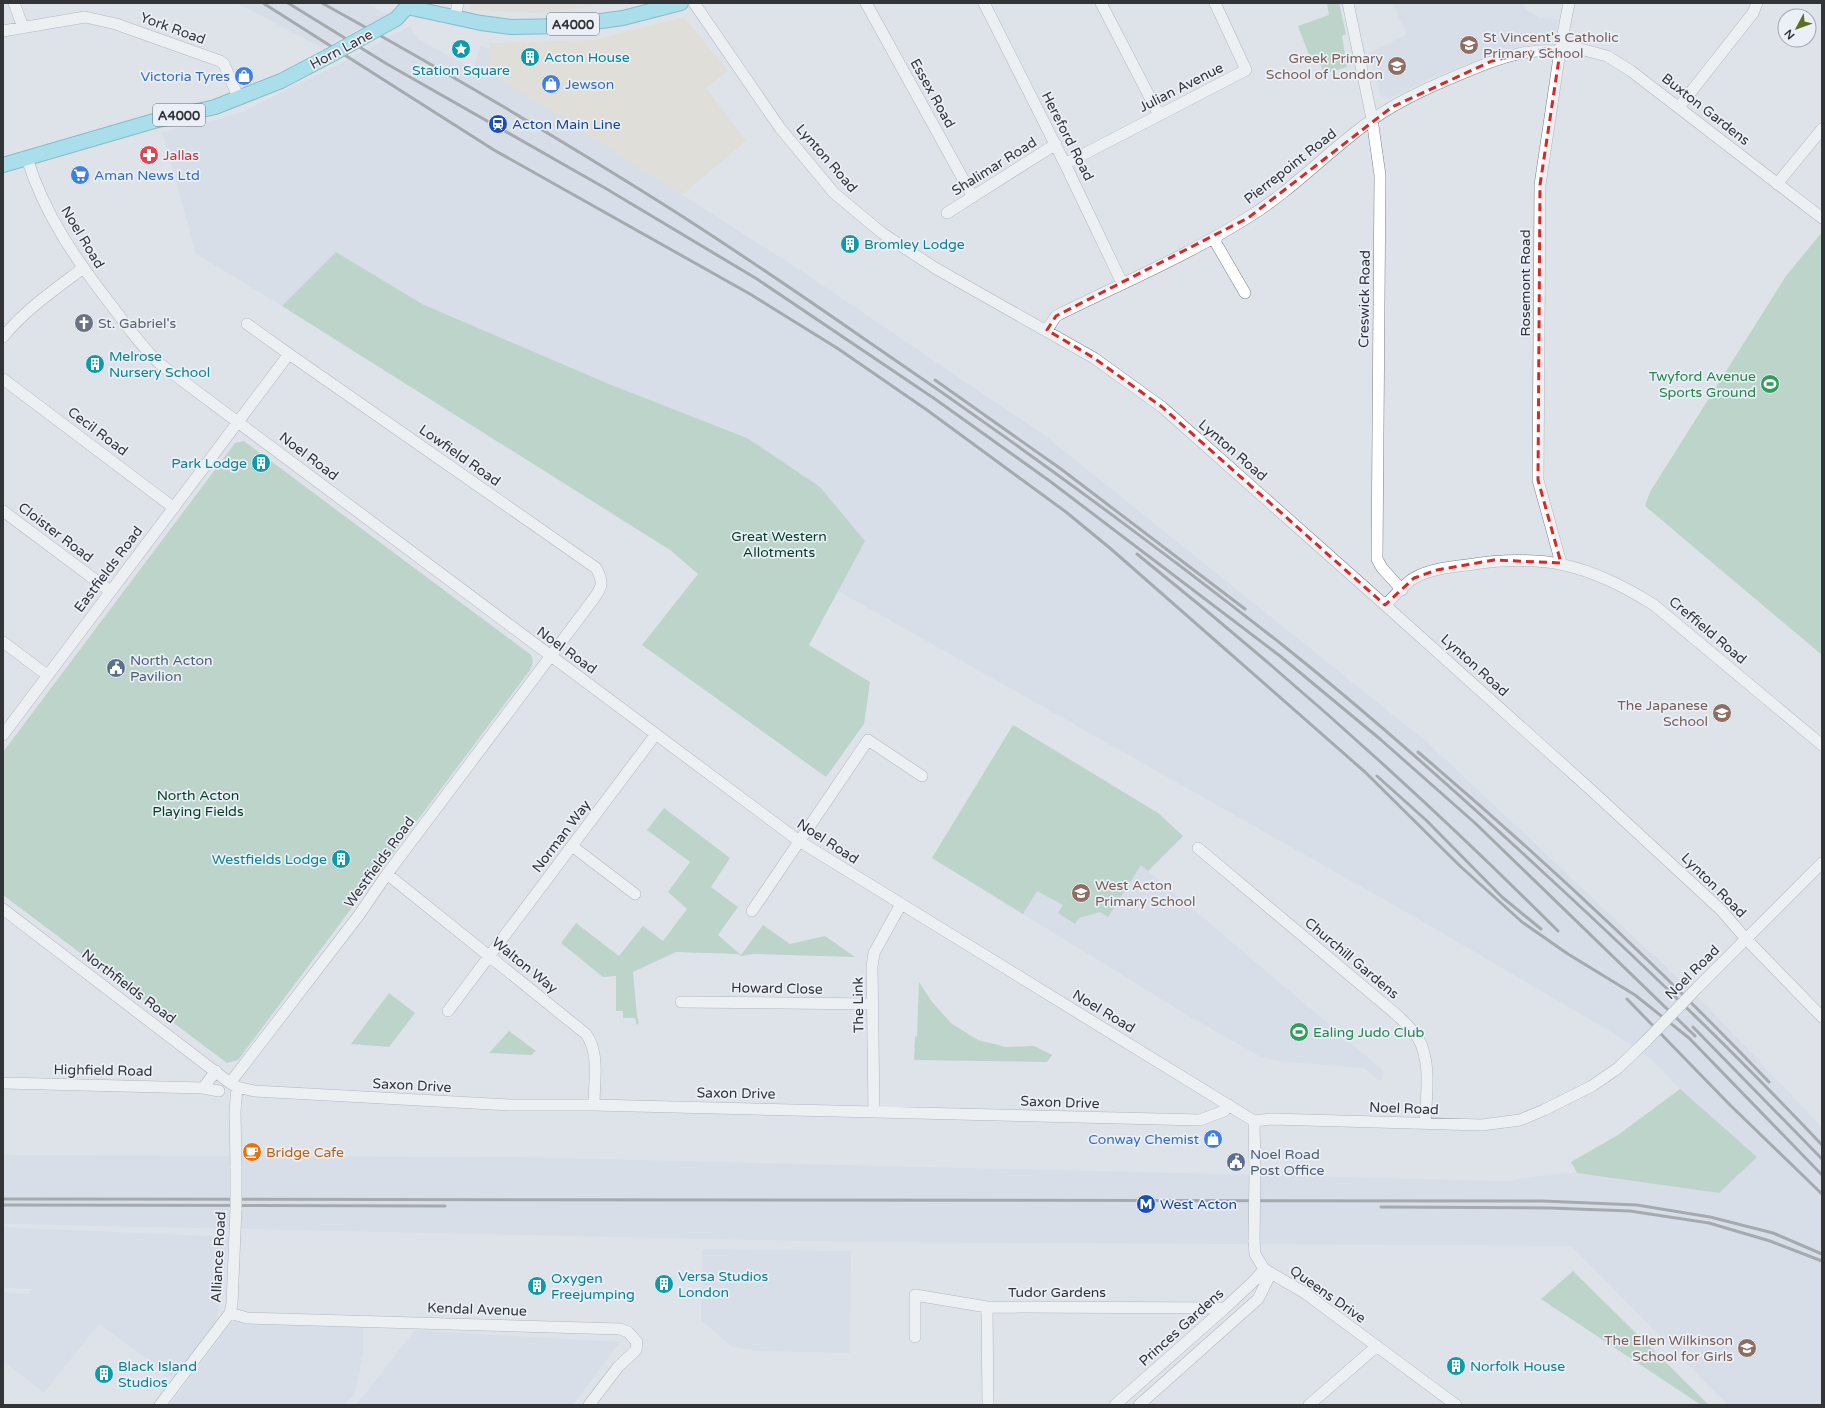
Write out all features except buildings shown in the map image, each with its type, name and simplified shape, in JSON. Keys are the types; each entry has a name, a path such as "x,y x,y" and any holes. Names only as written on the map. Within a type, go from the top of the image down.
{"main road":[{"name":"Horn Lane","path":"3,165 154,121 215,107 239,99 281,81 396,19 406,5 481,23 511,27 564,26 624,18 681,3"}],"street":[{"path":"14,3 22,27"},
{"path":"455,17 458,3"},
{"name":"Lynton Road","path":"694,3 780,128 834,193 882,233 935,268 1047,330 1094,358 1162,407 1386,605 1579,779 1721,910 1746,939 1822,1018"},
{"name":"Essex Road","path":"866,3 973,197"},
{"name":"Hereford Road","path":"984,3 1056,144 1122,283"},
{"path":"1101,3 1159,115"},
{"name":"Julian Avenue","path":"1065,164 1246,70 1214,3"},
{"name":"Creswick Road","path":"1348,3 1372,119 1380,175 1378,559 1382,568 1402,590"},
{"name":"Rosemont Road","path":"1560,563 1538,480 1540,185 1569,3"},
{"path":"1679,107 1753,13 1757,3"},
{"name":"York Road","path":"3,31 86,17 116,24 224,64 239,99"},
{"name":"Pierrepoint Road","path":"1047,330 1056,316 1213,238 1248,218 1285,191 1372,119 1392,107 1443,81 1492,61 1544,49 1561,48"},
{"name":"Buxton Gardens","path":"1561,48 1607,56 1631,71 1822,218"},
{"path":"1777,184 1822,129"},
{"name":"Shalimar Road","path":"948,213 1056,144"},
{"name":"Noel Road","path":"26,158 33,178 51,216 82,269 147,352 160,364 550,657 799,841 1254,1121 1271,1119 1482,1125 1520,1120 1544,1110 1592,1086 1618,1068 1822,863"},
{"path":"1213,238 1245,293"},
{"path":"3,337 31,308 82,269"},
{"name":"Lowfield Road","path":"247,324 596,568 602,578 601,587 550,657"},
{"path":"239,422 289,354"},
{"name":"Cecil Road","path":"3,379 174,508"},
{"name":"Eastfields Road","path":"3,735 110,591 239,422"},
{"name":"Cloister Road","path":"3,511 110,591"},
{"name":"Creffield Road","path":"1386,605 1414,578 1437,570 1457,566 1494,560 1538,560 1560,563 1587,571 1619,584 1654,605 1822,745"},
{"path":"3,642 47,675"},
{"name":"Westfields Road","path":"234,1085 388,874 550,657"},
{"name":"Norman Way","path":"448,1011 656,734"},
{"path":"752,911 868,740 922,776"},
{"path":"572,846 636,894"},
{"name":"Churchill Gardens","path":"1198,848 1397,1015 1418,1037 1422,1047 1427,1076 1425,1124"},
{"name":"Walton Way","path":"388,874 581,1029 589,1038 595,1054 594,1105"},
{"name":"The Link","path":"874,1112 872,967 874,953 901,904"},
{"name":"Northfields Road","path":"3,909 234,1085"},
{"name":"Howard Close","path":"681,1002 873,1004"},
{"path":"203,1088 216,1071"},
{"name":"Highfield Road","path":"3,1083 203,1088 219,1090"},
{"name":"Saxon Drive","path":"234,1085 254,1091 510,1104 1200,1120 1224,1111 1229,1105"},
{"name":"Alliance Road","path":"160,1405 230,1313 232,1304 235,1229 236,1168 234,1085"},
{"path":"1139,1405 1258,1299 1267,1271 1255,1254 1254,1121"},
{"name":"Princes Gardens","path":"1115,1405 1267,1271"},
{"name":"Queens Drive","path":"1267,1271 1305,1294 1456,1405"},
{"name":"Tudor Gardens","path":"915,1337 914,1295 987,1307 1226,1308"},
{"path":"987,1307 988,1405"},
{"name":"Kendal Avenue","path":"230,1313 247,1318 614,1329 628,1332 637,1342 636,1350 618,1367 589,1405"},
{"path":"1309,1405 1377,1346"}],"highlighted area":[{"path":"1544,49 1560,52 1540,185 1538,480 1561,563 1494,560 1437,570 1414,578 1385,605 1162,407 1094,358 1047,330 1056,316 1248,218 1392,107 1492,61"}],"shaded area":[{"path":"237,3 366,3 388,15 322,48"},
{"path":"471,3 617,3 538,13 471,10"},
{"name":"St Vincent's Catholic Primary School","path":"1392,3 1523,3 1525,8 1540,18 1558,19 1555,34 1549,39 1503,51 1428,79 1390,99 1380,96 1370,53 1407,34"},
{"path":"684,17 728,71 706,88 746,141 682,195 489,72 489,43 593,40"},
{"path":"410,26 414,34 418,36 418,39 473,69 481,46 489,49 490,72 800,270 1043,434 1427,742 1701,1000 1822,1127 1822,1405 1728,1405 1571,1246 852,1242 3,1224 3,1155 517,1157 1506,1181 1551,1174 1577,1173 1719,1193 1756,1157 1680,1089 1652,1060 1611,1032 1420,920 838,591 865,541 747,438 609,384 422,304 336,252 282,306 196,254 162,132 212,121 242,112 337,65"},
{"name":"West Acton Primary School","path":"1013,725 1158,813 1183,836 1148,871 1383,1070 1382,1081 1378,1080 1365,1069 1278,1061 1259,1056 1192,1018 932,858"},
{"path":"3,1227 229,1237 216,1324 174,1379 99,1324 44,1393 3,1361 3,1292 28,1294 32,1289 3,1288"},
{"path":"702,1249 851,1251 850,1353 758,1351 732,1347 701,1320"},
{"path":"232,1322 363,1327 363,1353 355,1394 344,1405 169,1405"},
{"path":"415,1330 620,1342 573,1405 356,1405"}],"green space":[{"path":"1327,3 1339,3 1346,34 1342,36 1347,67 1324,74 1318,58 1311,60 1298,26 1329,15"},
{"name":"Twyford Avenue Sports Ground","path":"1822,232 1822,655 1645,506 1650,492 1786,276"},
{"name":"Great Western Allotments","path":"336,252 422,304 609,384 747,438 820,487 865,541 809,645 870,682 864,724 826,777 642,645 698,574 670,550 282,306"},
{"name":"North Acton Playing Fields","path":"244,441 531,655 533,662 530,670 238,1060 227,1063 3,895 3,752 235,443"},
{"path":"1013,725 1158,813 1183,836 1148,871 1141,865 1108,917 1100,912 1079,918 1075,924 1058,913 1063,905 1037,891 1023,914 932,858"},
{"path":"664,808 730,858 711,887 738,907 718,935 741,955 763,925 790,944 825,936 855,957 753,954 742,956 737,954 676,952 633,972 639,1023 637,1025 635,1018 623,1018 623,1011 616,1011 616,976 603,977 561,943 576,923 619,956 643,926 663,941 687,909 668,892 690,862 647,830"},
{"path":"919,982 932,1002 952,1024 978,1040 1006,1047 1034,1046 1052,1055 1047,1062 914,1060 915,1037 917,1036"},
{"path":"389,993 415,1013 389,1047 351,1044"},
{"path":"509,1031 536,1051 531,1055 489,1053"},
{"path":"1680,1089 1757,1157 1719,1193 1577,1173 1571,1162 1618,1135"},
{"path":"1573,1271 1709,1405 1701,1405 1541,1299"}],"railway":[{"path":"263,3 494,150 750,294 837,348 927,410 1066,512 1111,549 1365,772 1460,866 1522,922 1568,954 1635,995 1689,1038 1822,1175"},
{"path":"288,3 387,64 605,188 757,279 935,399 1051,482 1280,656 1380,739 1475,823 1695,1036"},
{"path":"322,3 411,53 543,131 631,184 722,242 970,412 1182,567 1320,675 1457,793 1658,980 1758,1078 1822,1145"},
{"path":"935,380 1061,469 1245,609"},
{"path":"1137,554 1246,644 1353,737 1508,881 1558,931"},
{"path":"1418,752 1464,791 1598,912 1769,1082"},
{"path":"1377,776 1427,821 1502,897 1541,929"},
{"path":"1627,999 1730,1105 1822,1194"},
{"path":"1693,1027 1822,1159"},
{"path":"3,1199 1543,1201 1637,1205 1710,1217 1773,1233 1822,1254"},
{"path":"3,1205 445,1206"},
{"path":"1381,1207 1550,1208 1630,1211 1709,1223 1770,1241 1822,1261"}],"place":[{"name":"St Vincent's Catholic Primary School","path":"1469,45"},
{"name":"Station Square","path":"461,49"},
{"name":"Acton House","path":"530,57"},
{"name":"Greek Primary School of London","path":"1397,66"},
{"name":"Victoria Tyres","path":"244,76"},
{"name":"Jewson","path":"551,84"},
{"name":"Acton Main Line","path":"498,124"},
{"name":"Jallas","path":"149,155"},
{"name":"Aman News Ltd","path":"80,175"},
{"name":"Bromley Lodge","path":"850,244"},
{"name":"St. Gabriel's","path":"84,323"},
{"name":"Melrose Nursery School","path":"95,364"},
{"name":"Twyford Avenue Sports Ground","path":"1770,384"},
{"name":"Park Lodge","path":"261,463"},
{"name":"North Acton Pavilion","path":"116,668"},
{"name":"The Japanese School","path":"1722,713"},
{"name":"Westfields Lodge","path":"341,859"},
{"name":"West Acton Primary School","path":"1081,893"},
{"name":"Ealing Judo Club","path":"1299,1032"},
{"name":"Conway Chemist","path":"1213,1139"},
{"name":"Bridge Cafe","path":"252,1152"},
{"name":"Noel Road Post Office","path":"1236,1162"},
{"name":"West Acton","path":"1146,1204"},
{"name":"Versa Studios London","path":"664,1284"},
{"name":"Oxygen Freejumping","path":"537,1286"},
{"name":"The Ellen Wilkinson School for Girls","path":"1747,1348"},
{"name":"Norfolk House","path":"1456,1366"},
{"name":"Black Island Studios","path":"104,1374"}]}
